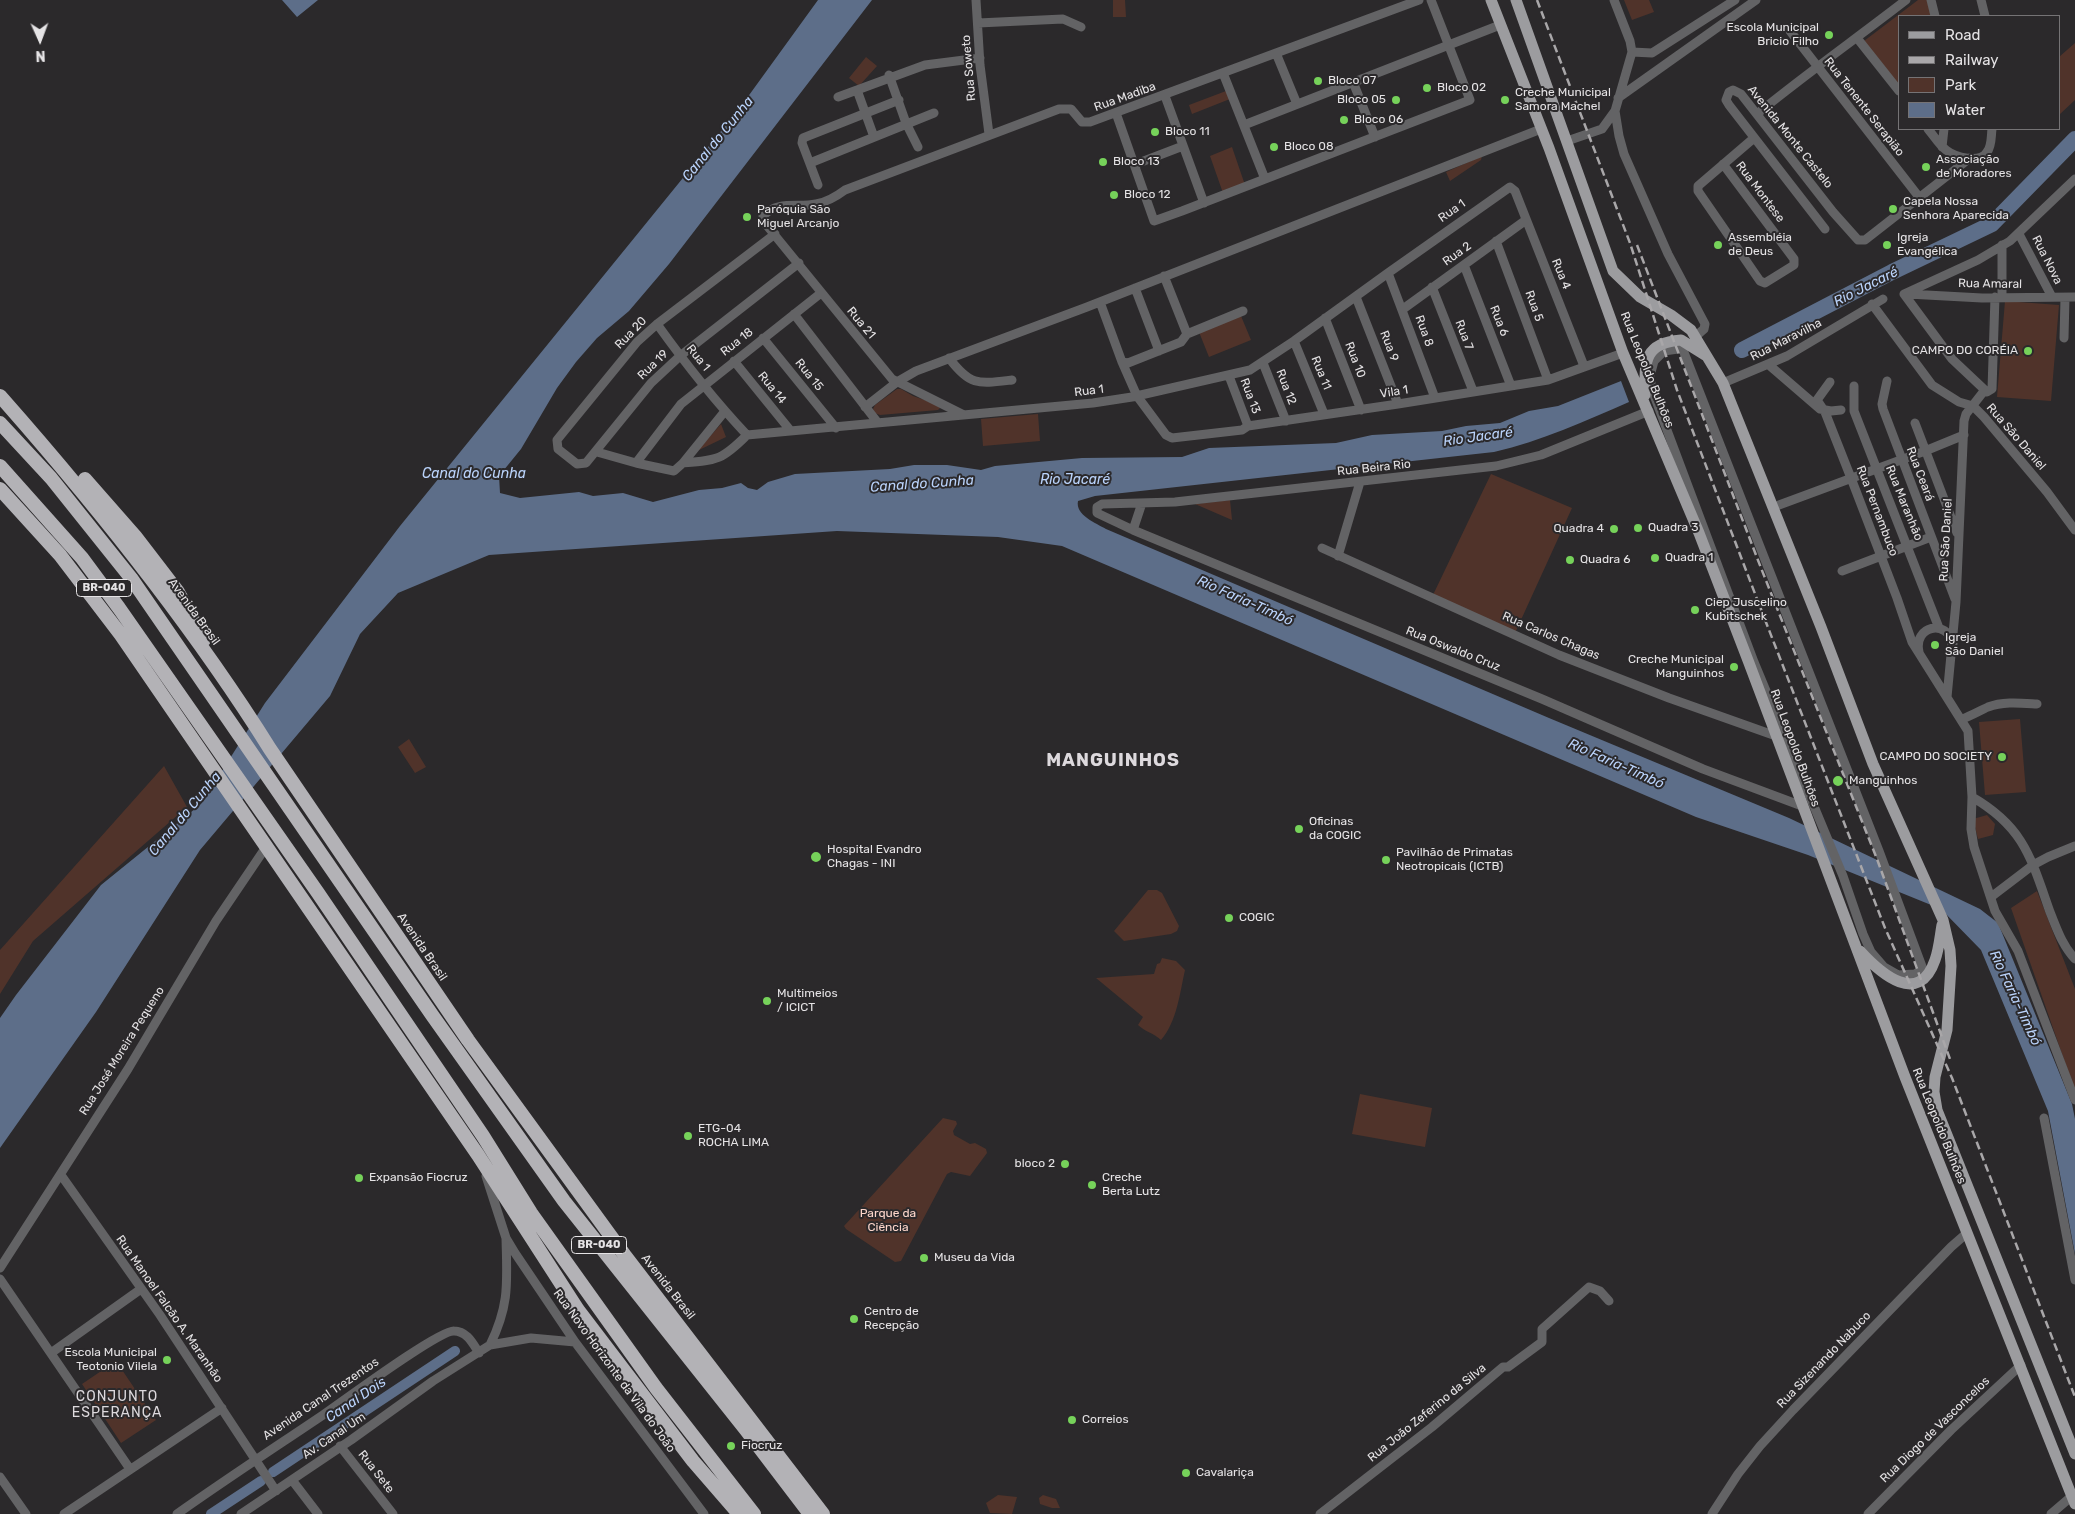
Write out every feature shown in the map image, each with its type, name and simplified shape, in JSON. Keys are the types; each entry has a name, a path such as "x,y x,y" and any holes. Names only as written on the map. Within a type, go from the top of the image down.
{"highway":[{"name":"Avenida Brasil","path":"0,396 90,499 164,596 234,692 303,798 468,1040 626,1257 823,1514"},
{"path":"0,405 25,420 52,444 135,536 174,587 234,692"},
{"name":"BR-040","path":"0,423 51,478 104,543 160,618 432,1015 564,1201 746,1430 810,1514"},
{"name":"BR-040","path":"0,466 82,558 137,633 191,724 267,821 483,1136 531,1213 656,1388 754,1514"},
{"path":"0,489 60,556 191,724 254,830 478,1155 578,1310 693,1461 739,1514"},
{"path":"656,1388 693,1461"}],"main road":[{"name":"Rua Leopoldo Bulhões","path":"1491,0 1624,353 1699,533 1966,1233 2074,1499"},
{"name":"Rua Leopoldo Bulhões","path":"1516,0 1613,271 1640,297 1671,315 1696,336 1723,383 1821,627 1873,764 1940,915 1950,950 1951,966 1946,1030 1935,1077 1934,1092 1937,1110 2075,1454"},
{"path":"1647,407 1645,363 1655,349 1665,342 1681,340 1708,358"},
{"path":"1855,946 1878,970 1890,978 1906,984 1917,982 1926,975 1936,958 1940,915"}],"street":[{"name":"Rua Soweto","path":"976,0 980,58 989,134"},
{"name":"Rua Madiba","path":"763,219 766,212 774,208 783,205 818,204 845,190 1059,109 1071,109 1086,123 1116,113 1419,0"},
{"path":"1116,113 1136,164 1154,221 1470,100 1431,0"},
{"path":"1614,0 1630,41 1632,52 1615,111 1616,124 1624,154 1668,254 1705,324 1704,329 1696,336"},
{"path":"1632,52 1652,53 1735,0"},
{"path":"1618,98 1756,0"},
{"path":"1757,114 1817,66 1906,0"},
{"path":"1931,0 1935,15"},
{"path":"1981,0 1985,15"},
{"path":"978,23 1063,19 1081,27"},
{"path":"1244,125 1500,25"},
{"name":"Rua Tenente Serapião","path":"1790,31 1919,197"},
{"path":"1857,38 1898,90"},
{"path":"1276,53 1297,104"},
{"path":"838,97 890,76 925,65 980,58"},
{"path":"1223,73 1266,179"},
{"path":"890,76 899,105 918,147"},
{"path":"1354,82 1375,137"},
{"path":"857,90 874,137"},
{"name":"Avenida Monte Castelo","path":"1826,229 1728,105 1726,100 1729,92 1737,91 1858,240 1864,240 1919,197"},
{"path":"1165,96 1204,203"},
{"path":"818,185 802,143 802,138 899,100"},
{"path":"1567,141 1602,129 1615,111"},
{"path":"810,162 934,113"},
{"path":"865,407 896,382 916,371 1100,302 1541,129"},
{"path":"1929,130 1942,147 1953,154 1970,158 1977,158 1988,152 1992,130"},
{"path":"1942,147 1944,130"},
{"path":"1723,164 1754,138"},
{"path":"1136,164 1183,146"},
{"path":"1919,197 1970,158"},
{"name":"Rua Montese","path":"1723,164 1794,260 1794,265 1765,283 1760,281 1699,195 1698,186 1723,164"},
{"path":"1988,390 1952,359 1904,294 1974,262 2019,234 2075,179"},
{"name":"Rua 1","path":"657,324 680,356 747,435 1093,403 1137,396 1250,370 1263,363 1504,190 1510,187 1515,191"},
{"name":"Rua 4","path":"1515,191 1584,366"},
{"name":"Rua 21","path":"763,219 892,379 964,415"},
{"name":"Rua 2","path":"1403,308 1526,220"},
{"name":"Rua 20","path":"586,463 577,464 564,455 558,449 557,440 638,342 657,324 775,234"},
{"name":"Rua Nova","path":"2019,234 2052,297"},
{"name":"Rua 5","path":"1496,241 1548,380"},
{"path":"1988,390 1999,297 2002,245"},
{"name":"Rua 19","path":"586,463 597,452 651,383 680,356 799,263"},
{"name":"Rua 6","path":"1464,264 1511,386"},
{"name":"Rua 8","path":"1388,273 1403,308 1435,398"},
{"path":"1164,276 1187,334"},
{"name":"Rua 7","path":"1432,287 1473,391"},
{"path":"1135,288 1160,351"},
{"name":"Rua 18","path":"636,463 681,404 821,293"},
{"name":"Rua Amaral","path":"1904,294 2075,297"},
{"name":"Rua 9","path":"1356,296 1398,404"},
{"path":"2064,338 2065,298"},
{"name":"Rua Maravilha","path":"1723,383 1769,365 1817,339 1883,299"},
{"path":"1100,302 1122,362 1137,396"},
{"name":"Rua São Daniel","path":"1872,304 1932,385 1959,402 1973,406 1990,423 2047,492 2075,530"},
{"path":"1122,362 1128,363 1160,351 1181,342 1187,334 1243,311"},
{"path":"794,314 878,423"},
{"name":"Rua 10","path":"1325,318 1361,410"},
{"name":"Rua 15","path":"763,338 836,428"},
{"name":"Rua 11","path":"1294,341 1324,414"},
{"path":"1683,350 1895,896 1923,969 1915,974 1903,975 1891,972 1878,962 1863,934 1843,876 1754,662 1661,414 1650,376 1654,361 1664,351 1683,350"},
{"name":"Vila 1","path":"1137,396 1166,435 1172,438 1242,430 1248,426 1548,380 1624,353"},
{"path":"949,358 963,375 972,381 1012,380"},
{"name":"Rua 14","path":"734,361 790,430"},
{"name":"Rua 12","path":"1263,363 1286,420"},
{"path":"1769,365 1822,410 1841,410"},
{"name":"Rua 13","path":"1229,376 1248,426"},
{"name":"Rua Ceará","path":"1887,381 1882,404 1956,602"},
{"name":"Rua Pernambuco","path":"1830,382 1818,396 1817,400 1852,478 1912,642 1962,720 1968,736 1972,797 1971,829 1974,847 1995,911 2013,940 2024,964 2075,1100"},
{"name":"Rua Maranhão","path":"1854,386 1854,411 1939,628 1947,632 1953,645"},
{"name":"Rua Sāo Daniel","path":"1947,697 1956,602 1965,418 1988,390"},
{"name":"Rua Beira Rio","path":"1096,511 1097,507 1102,504 1175,502 1496,466 1541,455 1647,407"},
{"path":"597,452 672,471 683,463 725,411"},
{"path":"1915,423 1959,537"},
{"path":"683,463 722,457 728,454 747,435"},
{"path":"1779,505 1925,452 1964,435"},
{"path":"1338,556 1360,482"},
{"path":"1133,530 1142,503"},
{"name":"Rua Oswaldo Cruz","path":"1096,511 1133,530 1542,699 1703,769 1802,806"},
{"path":"1842,571 1931,537"},
{"name":"Rua Carlos Chagas","path":"1322,548 1559,655 1669,698 1776,736"},
{"path":"1920,654 1918,644 1923,633 1933,628 1939,628"},
{"path":"1962,720 1987,708 2008,703 2037,704"},
{"path":"1972,797 2001,817 2025,845 2060,939 2075,959"},
{"path":"1991,897 2033,865 2075,846"},
{"name":"Rua José Moreira Pequeno","path":"0,1268 128,1069 216,921 266,847"},
{"path":"2044,1118 2075,1280"},
{"name":"Rua Novo Horizonte da Vila do João","path":"478,1155 506,1238 575,1342 704,1514"},
{"name":"Rua Manoel Falcão A. Maranhão","path":"61,1175 142,1290 276,1491"},
{"name":"Rua Sizenando Nabuco","path":"1712,1514 1746,1463 1793,1410 1966,1233"},
{"path":"490,1345 499,1327 507,1296 506,1238"},
{"path":"0,1279 130,1469"},
{"name":"Rua João Zeferino da Silva","path":"1320,1514 1404,1450 1503,1367 1508,1367 1542,1342 1542,1329 1589,1287 1600,1291 1609,1300"},
{"path":"51,1352 142,1290"},
{"name":"Avenida Canal Trezentos","path":"177,1514 414,1352 446,1333 452,1331 460,1332 468,1337 479,1353"},
{"path":"490,1345 531,1338 575,1342"},
{"name":"Av. Canal Um","path":"241,1514 351,1440 433,1381 490,1345"},
{"name":"Rua Diogo de Vasconcelos","path":"1868,1514 1951,1430 2021,1365"},
{"path":"64,1514 222,1408"},
{"name":"Rua Sete","path":"340,1446 393,1514"},
{"path":"0,1477 26,1514"},
{"path":"292,1480 318,1514"},
{"path":"2051,1514 2074,1499"}],"green space":[{"path":"1113,0 1125,0 1126,17 1113,17"},
{"path":"1624,0 1649,0 1654,12 1632,20"},
{"path":"1918,0 1927,0 1931,15 1898,15"},
{"path":"1898,15 1898,84 1864,41"},
{"path":"2075,43 2075,100 2060,114 2060,56"},
{"path":"866,57 877,66 859,86 849,78"},
{"path":"1226,91 1230,99 1192,114 1189,105"},
{"path":"1232,147 1245,185 1223,193 1210,156"},
{"path":"1482,156 1481,160 1450,181 1446,172"},
{"name":"CAMPO DO CORÉIA","path":"2005,301 2059,305 2051,401 1997,397"},
{"path":"1241,316 1251,340 1209,357 1199,332"},
{"path":"897,389 939,405 940,408 938,410 880,415 875,413 873,409 875,405"},
{"path":"1038,414 1040,441 983,446 981,419"},
{"path":"721,424 726,437 697,451"},
{"path":"1491,474 1572,508 1515,633 1432,597"},
{"path":"1230,500 1232,520 1195,504"},
{"name":"CAMPO DO SOCIETY","path":"2020,719 2026,792 1985,795 1979,722"},
{"path":"409,739 426,767 415,773 398,747"},
{"path":"164,766 187,807 33,941 0,994 0,950"},
{"path":"1987,815 1995,824 1993,835 1978,839 1973,819"},
{"path":"1148,890 1157,890 1162,893 1179,926 1177,931 1171,934 1124,941 1114,931"},
{"path":"2037,891 2075,989 2075,1091 2011,908"},
{"path":"1162,958 1176,961 1185,970 1171,1025 1161,1040 1138,1025 1143,1017 1096,978 1154,974 1157,964 1160,963"},
{"path":"1360,1094 1432,1108 1425,1147 1352,1134"},
{"name":"Parque da Ciência","path":"943,1118 956,1121 957,1124 953,1131 954,1135 970,1144 975,1143 986,1149 987,1153 970,1176 951,1172 947,1174 901,1261 895,1262 844,1226"},
{"path":"116,1361 156,1420 121,1443 82,1384"},
{"path":"998,1495 1017,1497 1012,1514 990,1513 986,1503"},
{"path":"1043,1495 1056,1499 1060,1508 1052,1508 1040,1504 1039,1498"}],"water":[{"path":"282,0 318,0 297,17"},
{"path":"818,0 872,0 669,264 629,311 597,338 576,362 557,388 521,449 499,476 500,493 520,498 579,492 593,496 623,493 653,502 699,490 722,488 741,483 748,488 757,490 768,482 795,474 890,469 914,465 947,465 981,470 995,466 1082,458 1182,457 1209,448 1336,443 1372,435 1442,431 1466,426 1500,423 1529,411 1558,406 1621,381 1629,402 1546,436 1494,452 1095,496 1078,501 1078,506 1087,518 1106,529 1789,818 1980,909 1998,923 2072,1104 2075,1119 2075,1254 2048,1111 1981,950 1941,909 1808,855 1696,817 1062,546 998,537 837,531 489,555 398,593 360,634 330,696 200,850 96,1012 0,1148 0,1018 16,995 101,885 201,804 265,703 400,526 739,109"}],"waterway":[{"name":"Rio Jacaré","path":"1742,350 1892,272 1992,224 2075,139"},
{"name":"Canal Dois","path":"273,1472 455,1351"},
{"name":"Canal Dois","path":"211,1514 261,1481"}],"railway":[{"path":"1537,0 1630,243 1677,390 1762,612 1885,928 1952,1078 2075,1397"},
{"path":"1637,245 1761,568 1877,859 1950,1059"}],"place":[{"name":"Escola Municipal Bricio Filho","path":"1829,35"},
{"name":"Bloco 07","path":"1318,81"},
{"name":"Bloco 02","path":"1427,88"},
{"name":"Bloco 05","path":"1396,100"},
{"name":"Creche Municipal Samora Machel","path":"1505,100"},
{"name":"Bloco 06","path":"1344,120"},
{"name":"Bloco 11","path":"1155,132"},
{"name":"Bloco 08","path":"1274,147"},
{"name":"Bloco 13","path":"1103,162"},
{"name":"Associação de Moradores","path":"1926,167"},
{"name":"Bloco 12","path":"1114,195"},
{"name":"Capela Nossa Senhora Aparecida","path":"1893,209"},
{"name":"Paróquia São Miguel Arcanjo","path":"747,217"},
{"name":"Assembléia de Deus","path":"1718,245"},
{"name":"Igreja Evangélica","path":"1887,245"},
{"name":"CAMPO DO CORÉIA","path":"2028,351"},
{"name":"Quadra 3","path":"1638,528"},
{"name":"Quadra 4","path":"1614,529"},
{"name":"Quadra 1","path":"1655,558"},
{"name":"Quadra 6","path":"1570,560"},
{"name":"Ciep Juscelino Kubitschek","path":"1695,610"},
{"name":"Igreja São Daniel","path":"1935,645"},
{"name":"Creche Municipal Manguinhos","path":"1734,667"},
{"name":"CAMPO DO SOCIETY","path":"2002,757"},
{"name":"Manguinhos","path":"1838,781"},
{"name":"Oficinas da COGIC","path":"1299,829"},
{"name":"Hospital Evandro Chagas - INI","path":"816,857"},
{"name":"Pavilhão de Primatas Neotropicais (ICTB)","path":"1386,860"},
{"name":"COGIC","path":"1229,918"},
{"name":"Multimeios / ICICT","path":"767,1001"},
{"name":"ETG-04 ROCHA LIMA","path":"688,1136"},
{"name":"bloco 2","path":"1065,1164"},
{"name":"Expansão Fiocruz","path":"359,1178"},
{"name":"Creche Berta Lutz","path":"1092,1185"},
{"name":"Museu da Vida","path":"924,1258"},
{"name":"Centro de Recepção","path":"854,1319"},
{"name":"Escola Municipal Teotonio Vilela","path":"167,1360"},
{"name":"Correios","path":"1072,1420"},
{"name":"Fiocruz","path":"731,1446"},
{"name":"Cavalariça","path":"1186,1473"}],"district":[{"name":"MANGUINHOS","path":"1113,761"},
{"name":"CONJUNTO ESPERANÇA","path":"117,1405"}],"water label":[{"name":"Canal do Cunha","path":"718,139"},
{"name":"Canal do Cunha","path":"474,474"},
{"name":"Canal do Cunha","path":"922,484"},
{"name":"Rio Faria-Timbó","path":"1245,601"},
{"name":"Rio Faria-Timbó","path":"1616,764"},
{"name":"Canal do Cunha","path":"185,814"},
{"name":"Rio Faria-Timbó","path":"2015,998"}]}
